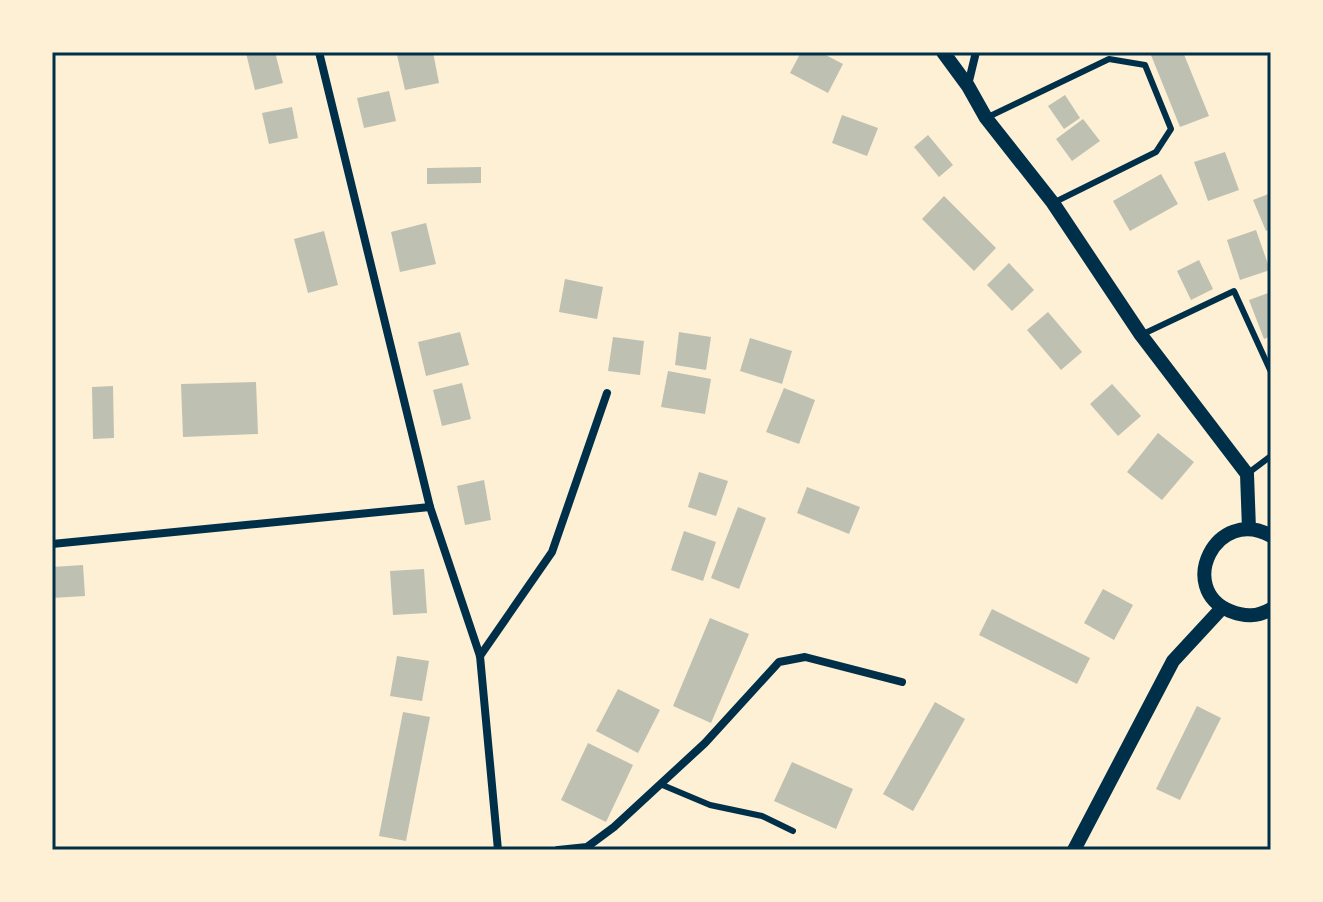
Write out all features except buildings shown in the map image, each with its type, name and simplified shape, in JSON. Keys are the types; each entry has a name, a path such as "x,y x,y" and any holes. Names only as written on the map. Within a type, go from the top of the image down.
{"street":[{"path":"319,52 430,507 480,656 498,850"},
{"path":"943,52 986,118 1053,203 1141,335 1247,474 1249,529"},
{"path":"968,86 976,52"},
{"path":"480,656 552,552 607,393"},
{"path":"52,544 430,507"},
{"path":"1271,536 1249,529 1230,532 1215,544 1206,559 1204,574 1209,592 1222,608 1242,616 1262,614 1271,609"},
{"path":"1074,850 1173,661 1222,608"},
{"path":"558,850 587,847 614,827 705,743 779,662 805,657 902,682"}],"lane":[{"path":"986,118 1109,59 1145,65 1171,129 1156,152 1053,203"},
{"path":"1141,335 1234,291 1271,372"},
{"path":"1247,474 1271,456"},
{"path":"660,784 710,805 762,816 793,831"}]}
